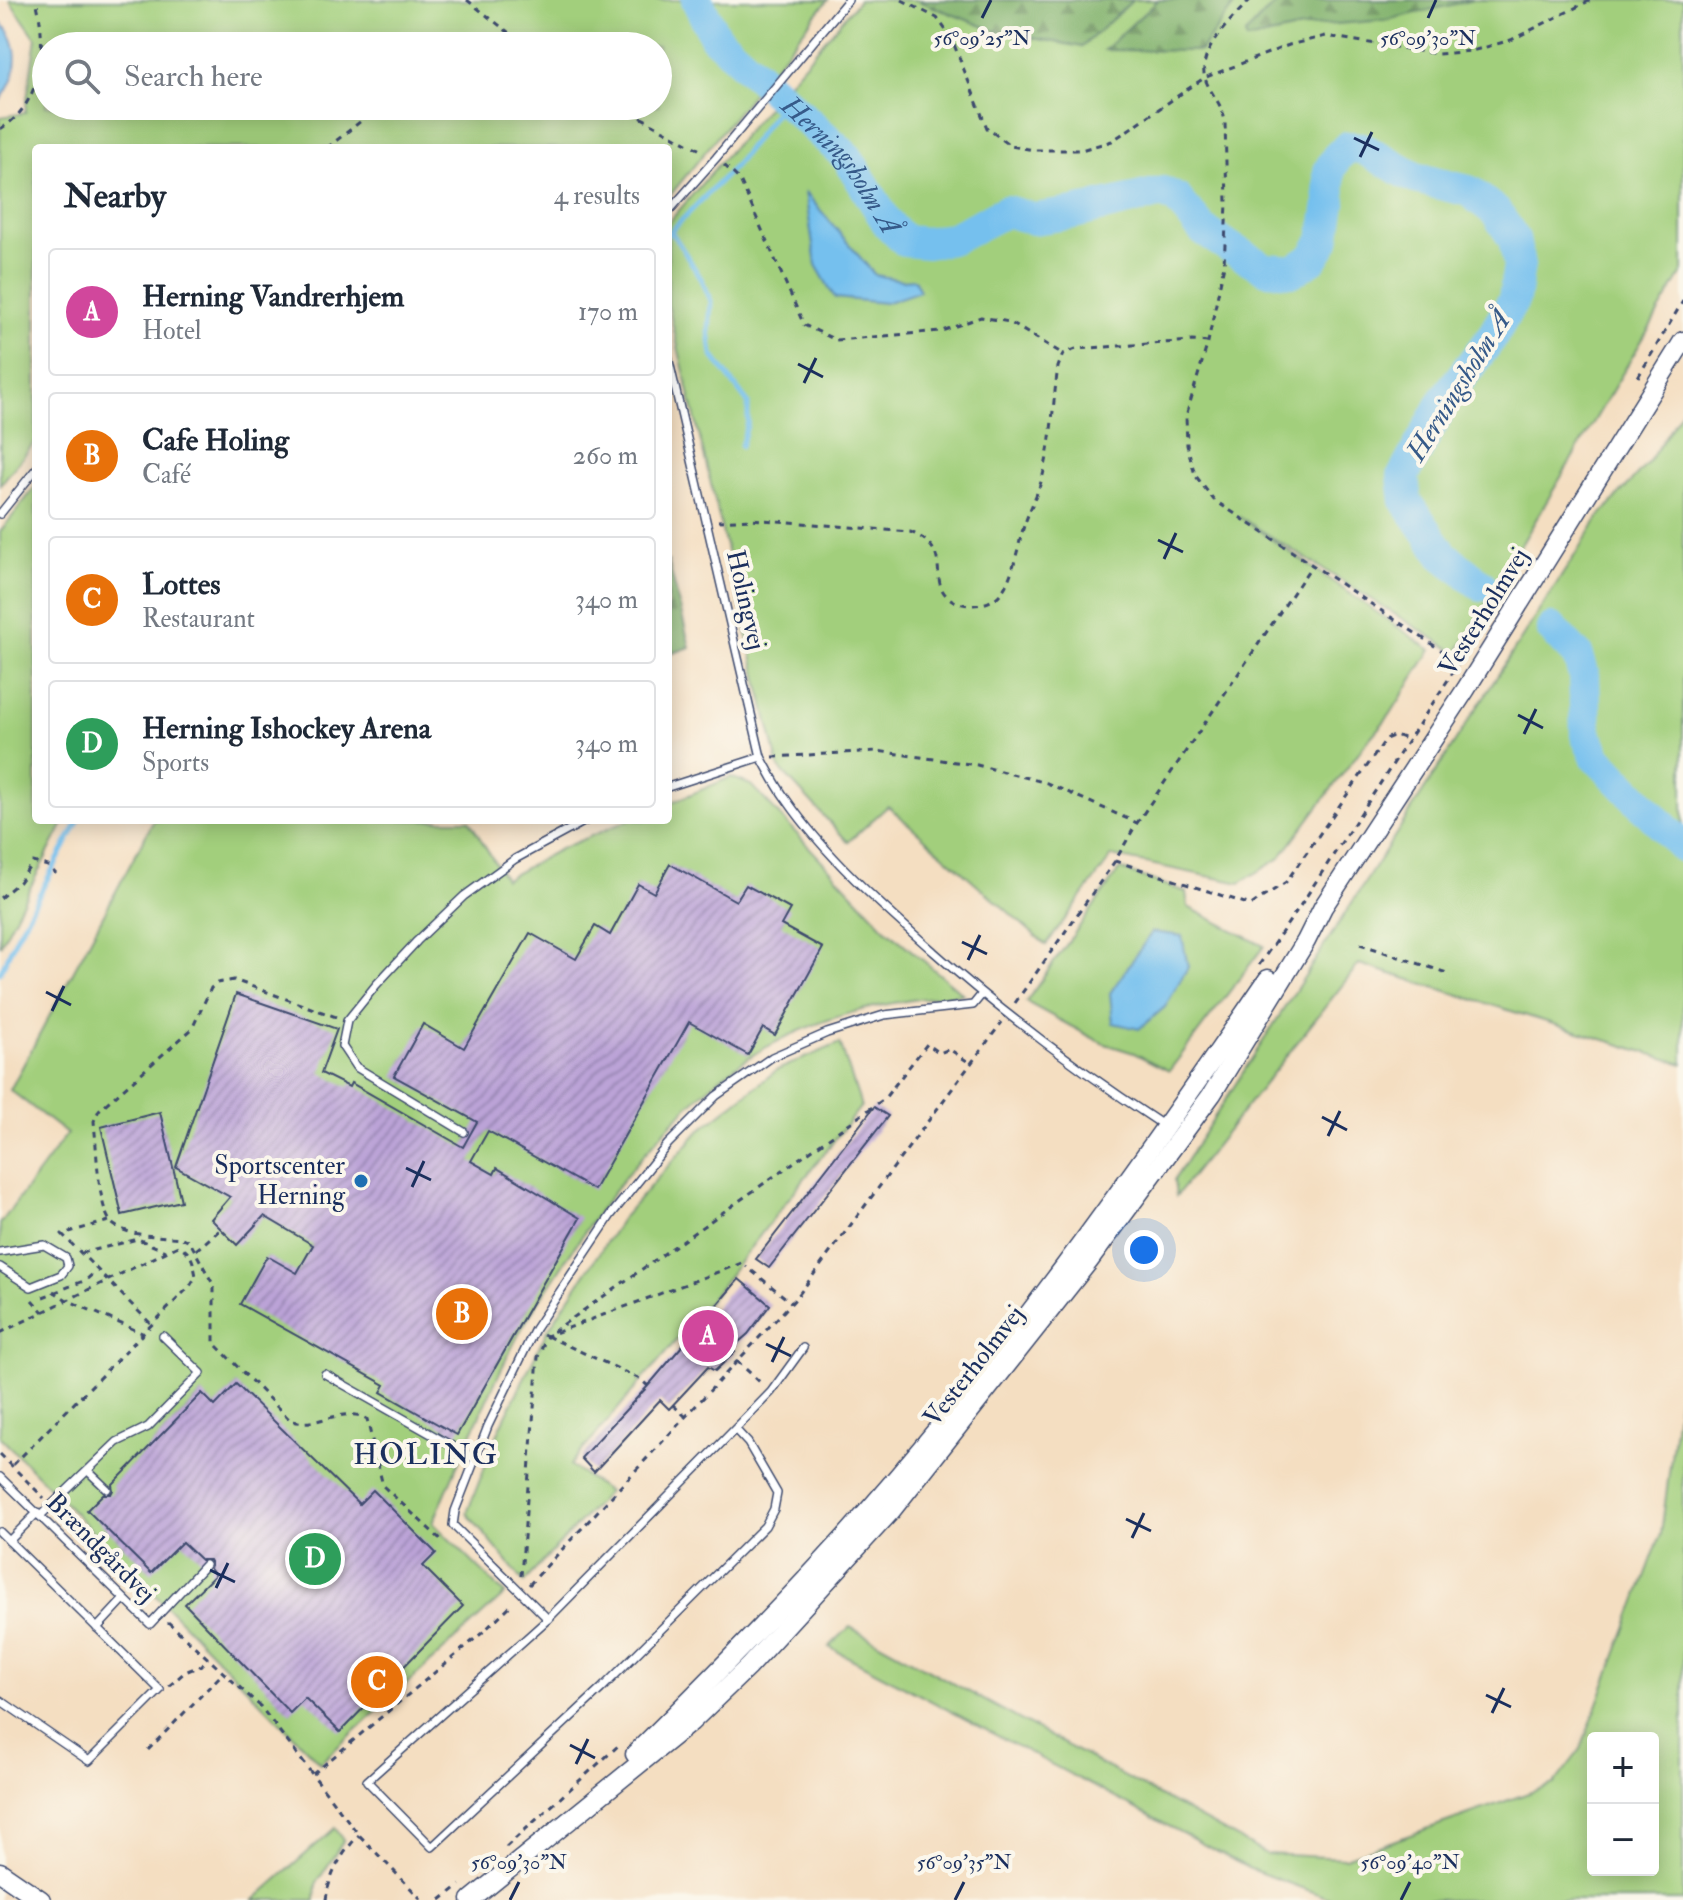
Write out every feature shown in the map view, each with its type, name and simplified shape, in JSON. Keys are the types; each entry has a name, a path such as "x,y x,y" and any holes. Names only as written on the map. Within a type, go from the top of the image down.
{"street":[{"name":"Vesterholmvej","path":"471,1900 691,1722 748,1667 881,1523 984,1398 1089,1261 1173,1132 1241,1049 1323,907 1491,650 1683,341"},
{"path":"0,1872 41,1900"}],"lane":[{"path":"672,208 848,0"},
{"name":"Holingvej","path":"672,373 761,757 786,799 830,853 887,911 982,994 1073,1063 1173,1132"},
{"path":"0,514 32,474"},
{"path":"672,786 761,757"},
{"path":"464,1132 356,1067 342,1046 347,1021 417,941 464,896 515,859 580,824"},
{"path":"548,1619 453,1525 455,1511 488,1426 535,1329 611,1215 668,1144 716,1096 772,1057 827,1033 884,1015 973,1005 982,994"},
{"path":"0,1252 44,1245 66,1258 68,1266 61,1275 31,1287 0,1267"},
{"path":"9,1541 39,1514 53,1506 117,1442 148,1427 201,1373 163,1336"},
{"path":"735,1429 748,1443 777,1493 774,1509 765,1526 601,1689 432,1847 367,1781 548,1619 771,1392 803,1348"},
{"path":"325,1374 475,1459"},
{"path":"88,1471 107,1489"},
{"name":"Brændgårdvej","path":"0,1477 150,1624 205,1565"},
{"path":"0,1532 160,1690 89,1761 0,1700"},
{"path":"97,1628 123,1600"}],"path":[{"path":"36,0 42,32"},
{"path":"467,0 508,32"},
{"path":"902,0 937,18 951,37 987,128 1011,146 1035,150 1081,150 1112,141 1204,78 1289,45 1326,36 1438,54 1472,51 1511,40 1591,0"},
{"path":"1250,0 1227,23 1207,53 1204,78 1223,108 1227,203 1224,265 1208,342 1186,416 1187,445 1195,475 1214,500 1459,663"},
{"path":"0,129 24,105 32,88"},
{"path":"332,144 362,120"},
{"path":"646,120 716,158 740,180 804,325 836,340 942,331 981,317 1009,322 1063,354"},
{"path":"1631,387 1683,301"},
{"path":"708,521 752,519 910,532 924,537 937,552 939,582 944,592 955,601 970,605 984,604 999,596 1008,580 1024,524 1044,472 1058,367 1063,354 1076,349 1208,342"},
{"path":"313,1774 482,1633 792,1303 1008,1014 1115,861 1137,823 1312,565"},
{"path":"1254,971 1300,906 1484,624"},
{"path":"1115,861 1251,905 1286,882 1386,739 1395,735 1409,740"},
{"path":"761,757 877,751 977,765 1047,783 1137,823"},
{"path":"0,898 19,882 33,862 48,866 56,874"},
{"path":"1360,944 1447,973"},
{"path":"347,1021 234,980 217,983 211,988 192,1029 99,1110 94,1121 105,1211 109,1221 128,1231 182,1238 190,1242 214,1286 214,1343 290,1420 300,1424 353,1415 367,1419 383,1486 439,1538 453,1525"},
{"path":"523,1592 521,1580 538,1357 547,1336 884,1099 927,1044 940,1053 949,1049 970,1063"},
{"path":"109,1221 62,1234 163,1336"},
{"path":"190,1255 221,1229"},
{"path":"80,1253 138,1239 166,1252"},
{"path":"0,1333 178,1246 188,1250 196,1276 190,1286 12,1466"},
{"path":"547,1336 742,1263 747,1267"},
{"path":"752,1271 792,1303"},
{"path":"48,1280 54,1294 142,1333"},
{"path":"31,1287 32,1300 43,1312"},
{"path":"535,1329 640,1379 648,1386"},
{"path":"737,1361 771,1392"},
{"path":"673,1405 686,1417"},
{"path":"0,1454 160,1614 260,1706 359,1835 421,1899"},
{"path":"160,1690 172,1685 185,1672 200,1666 208,1658"},
{"path":"148,1750 223,1672"},
{"path":"496,1856 622,1742"},
{"path":"326,1900 328,1883 339,1861 359,1835"},
{"path":"441,1900 463,1882"}],"green space":[{"path":"9,0 828,0 672,193 672,144 32,144 32,446 0,485 0,117 25,113 32,65 32,120 672,120 672,32 32,32"},
{"path":"859,0 1683,0 1683,271 1457,653 1238,516 1431,650 1390,715 1280,858 1240,883 1112,856 1046,945 888,806 848,842 779,768 672,322 672,218"},
{"path":"916,0 1133,0 1082,47 995,31"},
{"path":"1158,0 1227,0 1234,5 1200,51 1104,50"},
{"path":"1281,0 1473,0 1386,20 1311,26 1247,40 1245,35"},
{"path":"1683,409 1683,1064 1359,964 1176,1196 1174,1180 1600,516 1648,463"},
{"path":"32,491 32,824 63,824 0,946 0,532"},
{"path":"672,576 690,647 672,654"},
{"path":"731,777 751,785 886,929 963,994 861,1010 812,1026 765,1048 732,1069 702,1094 634,1166 587,1229 521,1330 433,1523 505,1594 320,1763 0,1437 0,1224 67,1134 10,1090 152,824 471,824 505,879 560,849 619,824 672,824 672,802"},
{"path":"1120,869 1186,892 1188,907 1264,946 1169,1071 1134,1053 1102,1043 1026,1002"},
{"path":"840,1043 861,1106 697,1316 570,1465 608,1492 524,1582 467,1513 500,1428 547,1331 623,1217 700,1130 777,1070"},
{"path":"1683,1365 1683,1900 1334,1900 1250,1869 829,1647 850,1627 1266,1854 1345,1858 1554,1784 1581,1749 1587,1733 1587,1876 1659,1876 1659,1732 1587,1732 1661,1534"},
{"path":"335,1828 344,1840 316,1884 315,1900 254,1900"}],"water":[{"path":"0,22 12,40 16,60 11,81 0,100"},
{"path":"805,192 875,275 914,279 920,291 885,303 835,298 816,265"},
{"path":"1152,932 1182,936 1188,967 1165,1007 1139,1029 1113,1023 1110,993"}],"building":[{"name":"Sportscenter Herning","path":"670,864 736,901 746,885 790,909 781,925 823,948 775,1035 763,1028 748,1055 689,1022 594,1190 488,1131 471,1161 494,1174 497,1168 580,1218 457,1435 381,1392 385,1385 240,1304 267,1256 297,1273 313,1245 264,1216 237,1245 211,1219 230,1197 176,1167 236,994 337,1029 321,1073 349,1087 351,1083 463,1147 477,1122 394,1076 423,1024 464,1048 530,933 576,959 595,926 610,935 638,884 654,893"},
{"path":"874,1107 888,1116 769,1268 756,1259"},
{"path":"160,1112 181,1201 122,1215 101,1127"},
{"path":"739,1279 770,1305 748,1334 731,1349 735,1352 715,1371 708,1367 669,1409 660,1400 594,1472 581,1458 648,1386"},
{"path":"236,1384 359,1504 373,1490 436,1553 423,1566 463,1606 340,1732 305,1698 290,1713 185,1604 215,1575 210,1569 209,1560 201,1560 182,1542 151,1573 87,1510 103,1494 111,1494 112,1485 202,1393 215,1406"}],"waterway":[{"name":"Herningsholm Å","path":"697,0 715,37 847,157 888,224 905,241 927,243 954,238 1006,211 1034,219 1163,192 1177,199 1203,230 1234,250 1266,269 1293,271 1313,258 1324,241 1330,204 1329,171 1347,147 1362,148 1415,178 1469,191 1496,212 1514,239 1519,265 1514,299 1492,337 1446,397 1403,476 1406,501 1443,555 1481,585"},
{"path":"672,230 734,167 784,101"},
{"path":"672,233 702,280 711,301 709,331 712,355 748,403 748,422 741,446"},
{"name":"Herningsholm Å","path":"1552,629 1578,656 1584,676 1586,735 1597,758 1683,847"},
{"path":"0,973 77,824"}],"place":[{"name":"Sportscenter Herning","path":"361,1181"},
{"name":"Cafe Holing","path":"462,1314"},
{"name":"Herning Vandrerhjem","path":"708,1336"},
{"name":"Herning Ishockey Arena","path":"315,1559"},
{"name":"Lottes","path":"377,1682"}],"district":[{"name":"HOLING","path":"426,1454"}]}
